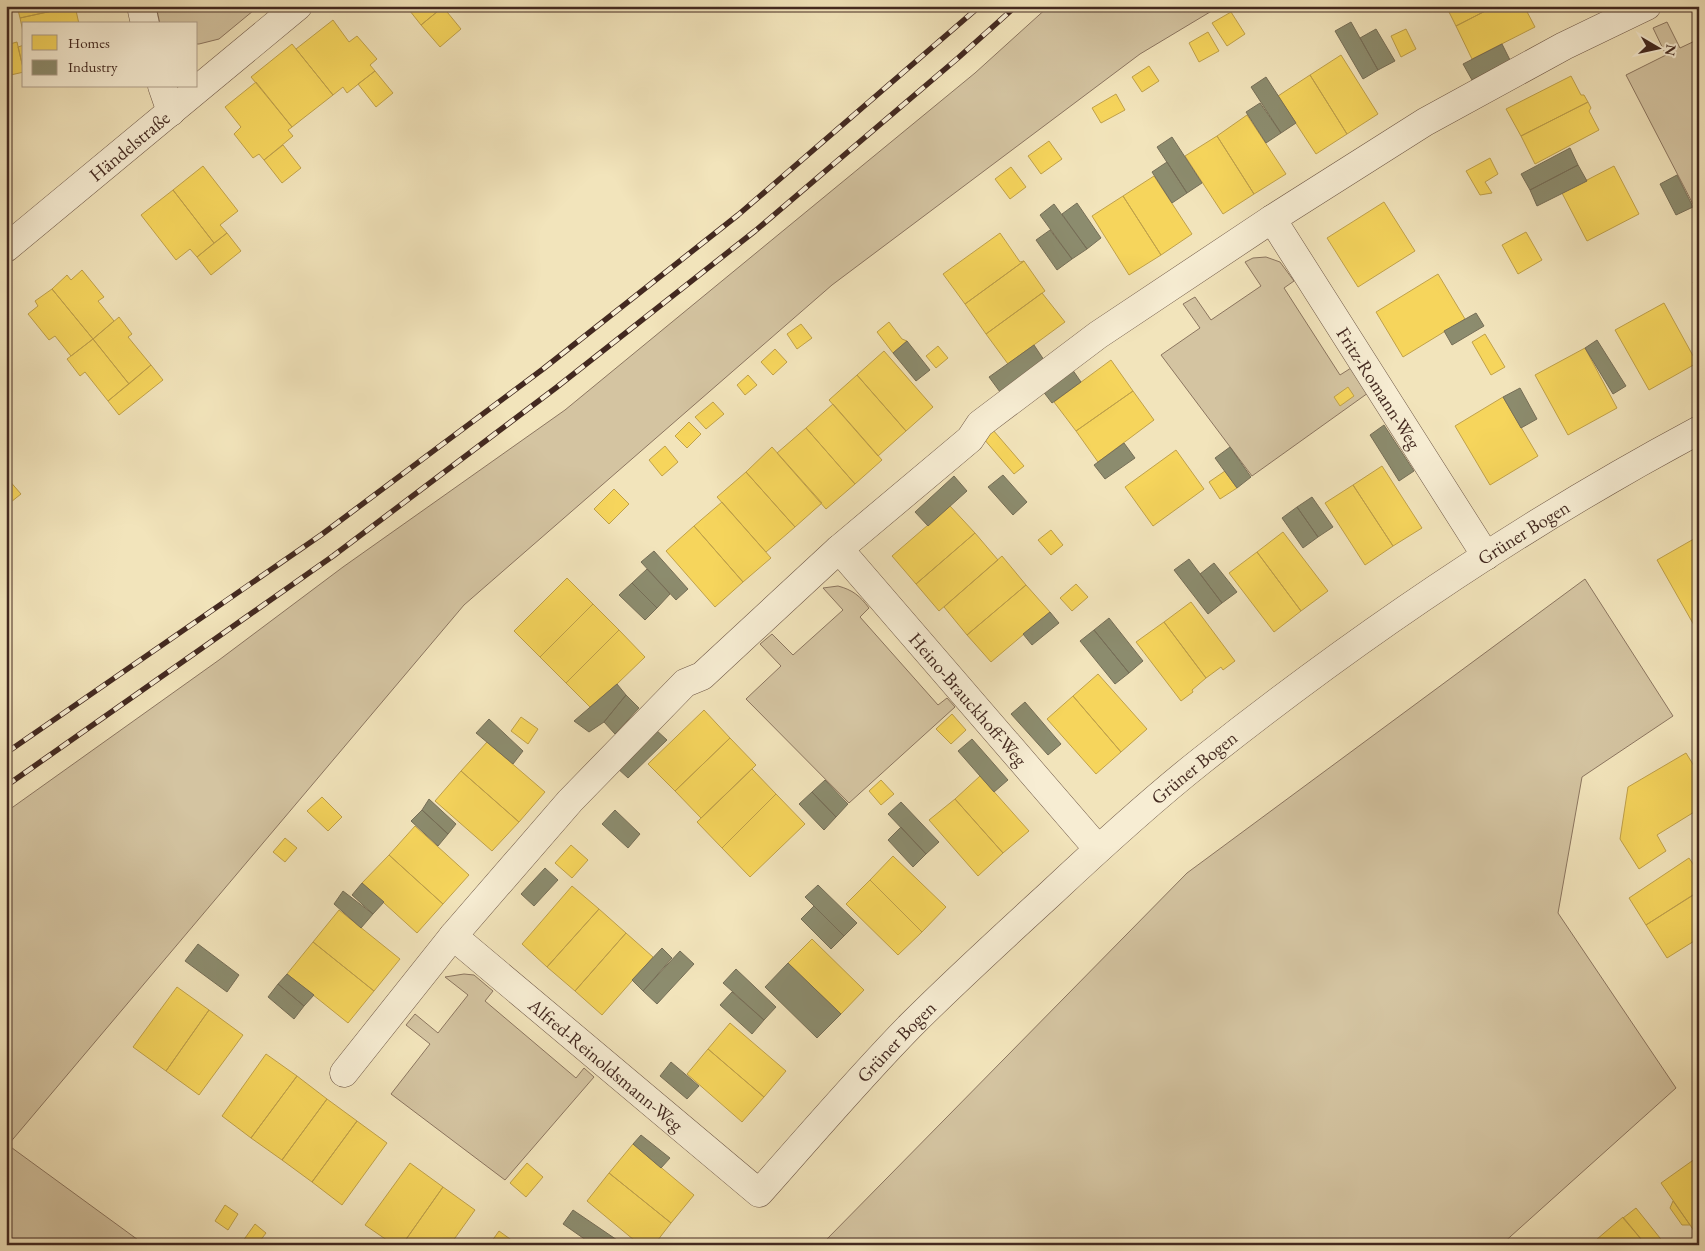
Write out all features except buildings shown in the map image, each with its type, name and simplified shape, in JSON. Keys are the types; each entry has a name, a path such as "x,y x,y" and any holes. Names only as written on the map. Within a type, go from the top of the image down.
{"street":[{"path":"141,6 145,22"},
{"name":"Händelstraße","path":"6,248 298,6"},
{"path":"344,1072 453,936 570,801 685,683 702,676 839,548 970,439 980,424 1098,335 1272,219 1425,122 1564,46 1647,6"},
{"path":"163,88 171,112"},
{"name":"Fritz-Romann-Weg","path":"1272,219 1486,556"},
{"name":"Grüner Bogen","path":"760,1193 910,1026 1098,849 1198,763 1300,684 1392,618 1568,505 1699,430"},
{"name":"Heino-Brauckhoff-Weg","path":"839,548 1098,849"},
{"name":"Alfred-Reinoldsmann-Weg","path":"453,936 760,1193"}],"shaded area":[{"path":"156,6 259,6 219,39 199,44 198,22 160,22"},
{"path":"1049,6 1220,6 1140,54 832,285 464,605 8,1145 145,1245 6,1245 6,812 219,660 343,567 565,410 975,73"},
{"path":"1667,22 1680,48 1699,39 1699,206 1695,208 1626,75 1666,55 1653,28"},
{"path":"1266,257 1280,262 1294,281 1284,288 1340,375 1351,368 1368,393 1252,476 1161,355 1200,328 1183,304 1195,297 1211,320 1261,286 1245,262 1253,258"},
{"path":"1585,579 1673,716 1582,777 1558,913 1676,1088 1501,1245 819,1245 1187,873"},
{"path":"838,586 848,589 866,604 869,608 860,617 938,705 947,698 955,707 849,803 746,699 781,666 760,644 772,634 793,655 843,610 823,588"},
{"path":"464,974 474,975 493,991 485,1001 576,1078 584,1068 594,1077 505,1180 391,1094 430,1044 406,1025 415,1014 438,1033 468,995 445,977"}],"railway":[{"path":"6,753 321,535 543,369 738,215 980,6"},
{"path":"6,786 333,556 557,387 755,231 958,58 1016,6"}]}
